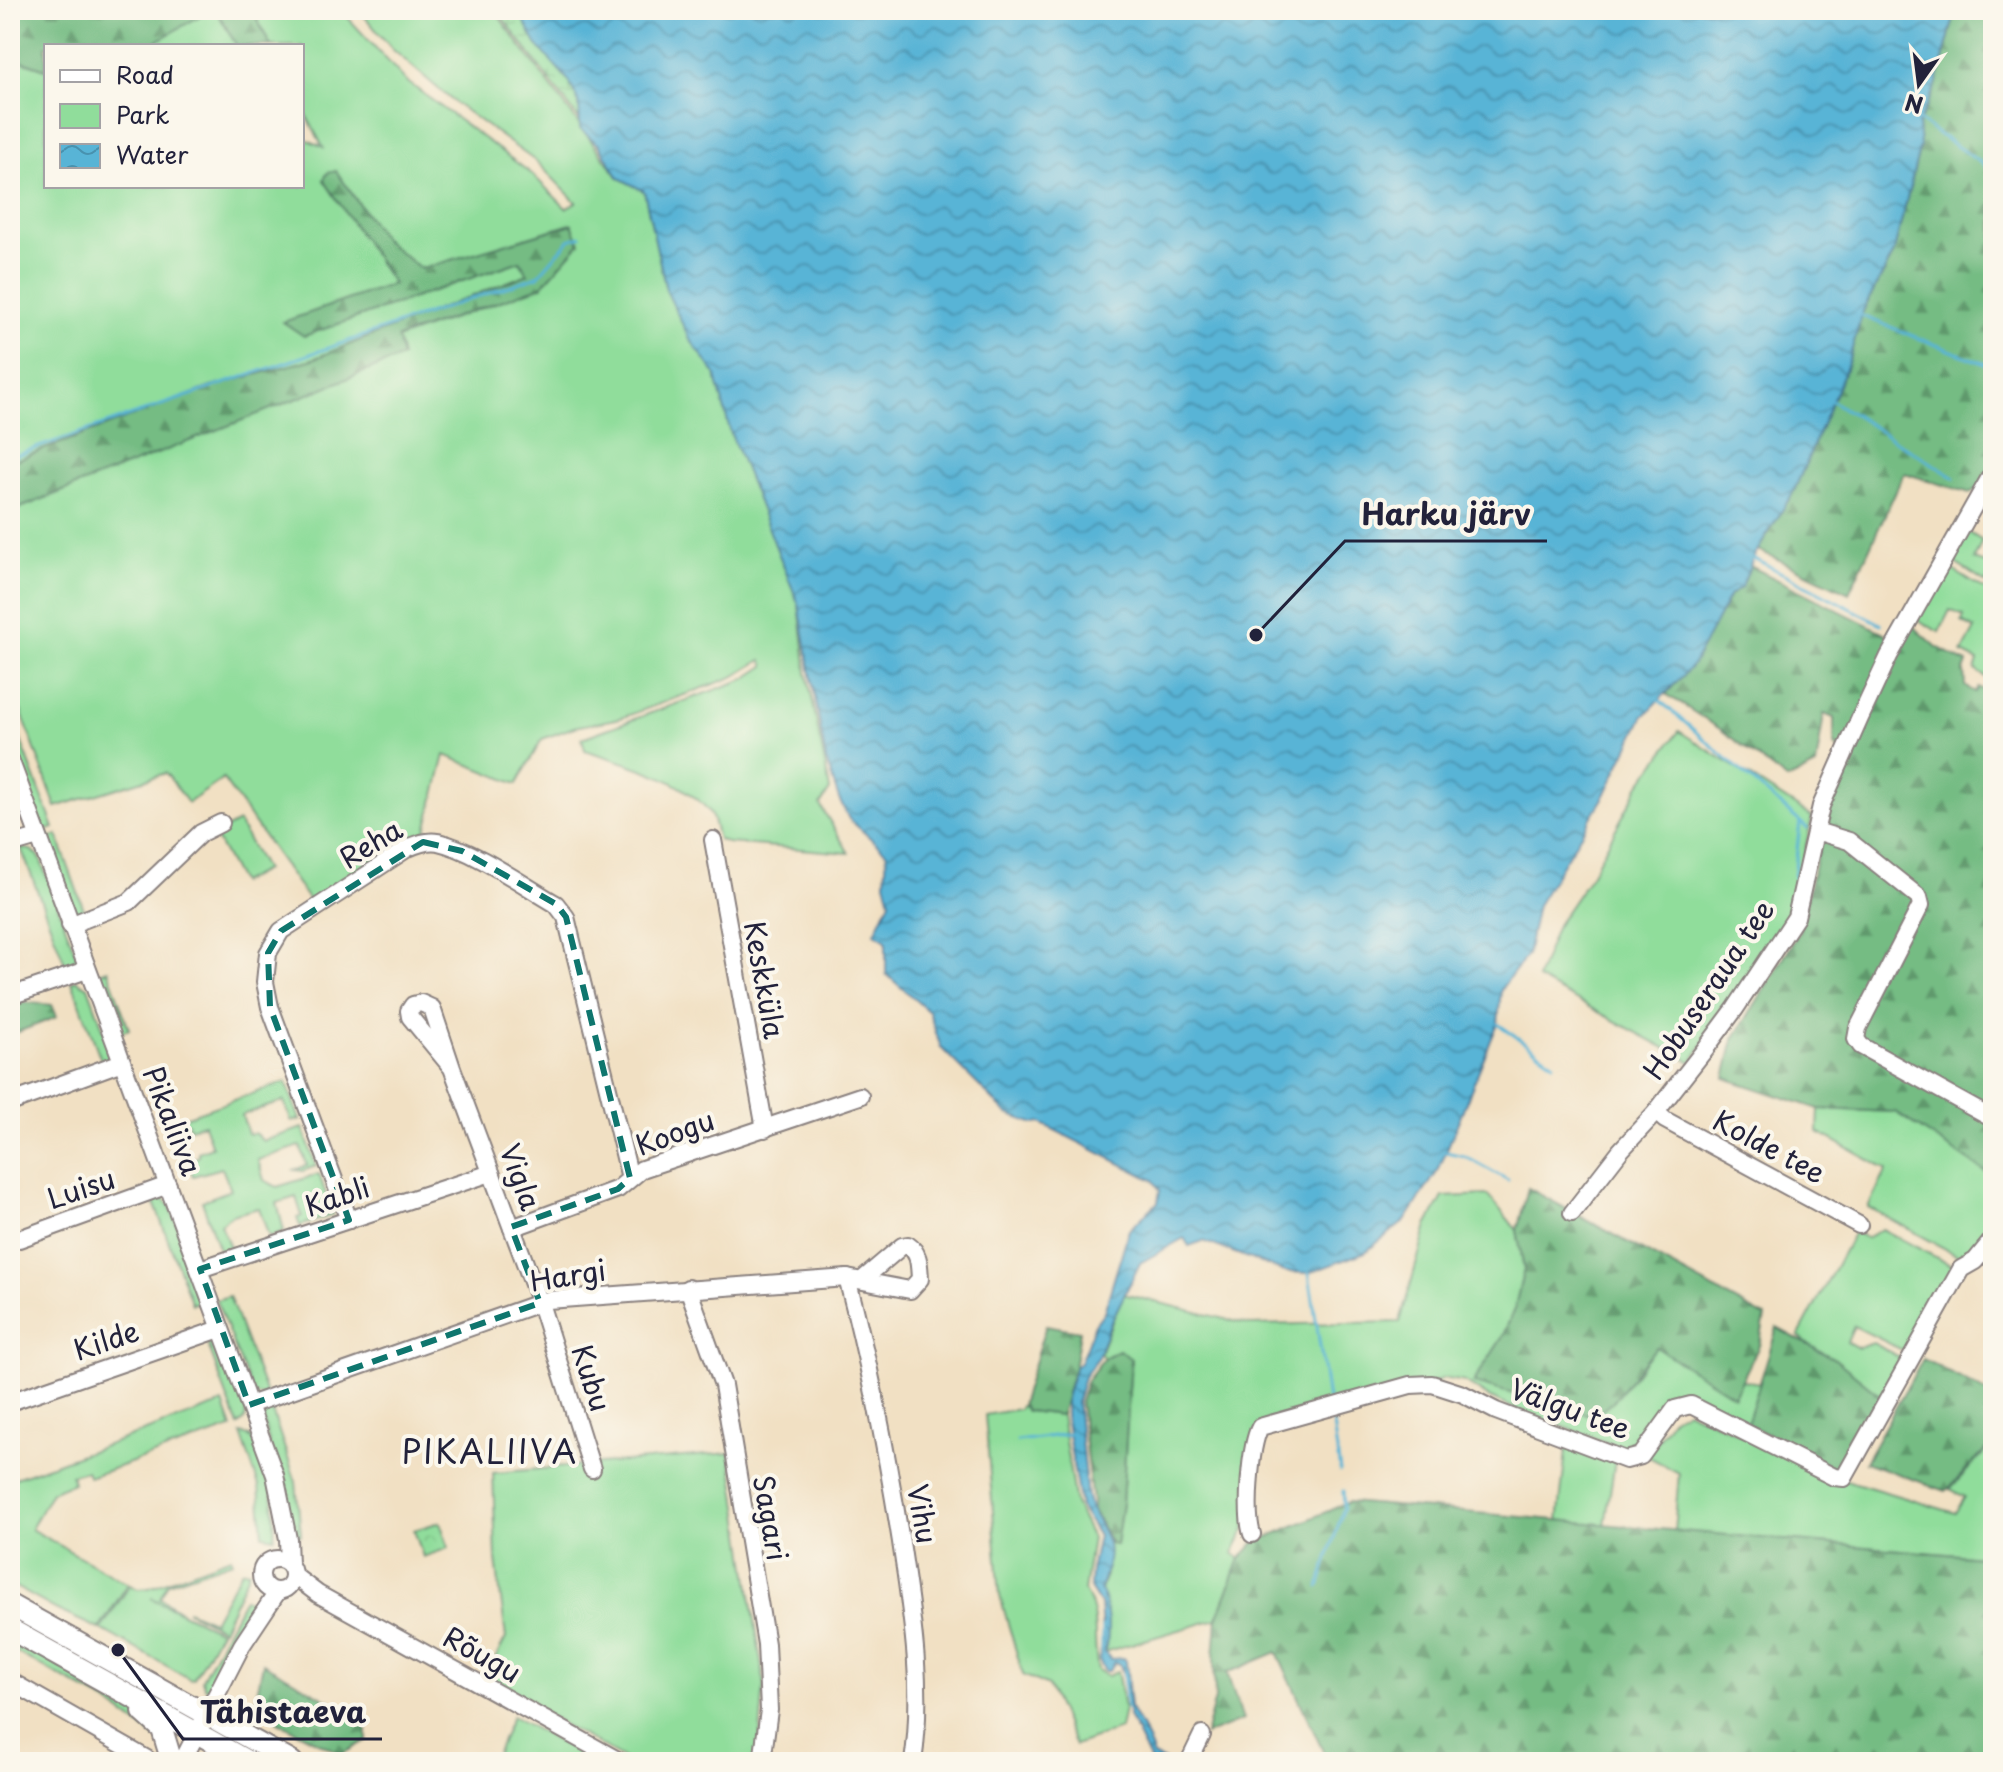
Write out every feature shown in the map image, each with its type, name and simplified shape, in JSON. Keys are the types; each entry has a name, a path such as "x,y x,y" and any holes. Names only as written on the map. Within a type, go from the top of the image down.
{"main road":[{"path":"10,1605 201,1724 249,1762"},
{"path":"10,1629 117,1689 292,1762"},
{"path":"117,1689 124,1701 162,1729 172,1762"}],"street":[{"name":"Hobuseraua tee","path":"1572,1213 1620,1151 1656,1112 1735,1009 1796,917 1821,806 1889,656 1993,472"},
{"name":"Pikaliiva","path":"10,759 275,1475 288,1539 286,1579 242,1645 182,1762"},
{"path":"70,925 129,902 201,833 221,823"},
{"path":"1816,831 1849,841 1914,892 1921,905 1858,1028 1856,1039 1861,1046 1993,1119"},
{"path":"10,845 38,837"},
{"name":"Keskküla","path":"713,840 765,1129"},
{"name":"Reha","path":"349,1220 270,1007 265,982 268,953 281,931 408,848 423,842 436,841 462,851 556,904 566,917 630,1178"},
{"path":"10,996 87,970"},
{"path":"10,1103 122,1062"},
{"name":"Vigla","path":"452,1068 540,1303"},
{"name":"Koogu","path":"512,1228 618,1189 642,1169 860,1096"},
{"name":"Kolde tee","path":"1656,1112 1665,1120 1859,1225"},
{"name":"Kabli","path":"200,1269 491,1173"},
{"name":"Luisu","path":"10,1239 19,1239 168,1185"},
{"name":"Välgu tee","path":"1252,1534 1247,1519 1254,1452 1260,1427 1421,1383 1463,1394 1496,1411 1626,1460 1641,1456 1675,1409 1691,1405 1834,1477 1844,1478 1961,1269 1975,1261 1992,1236"},
{"name":"Hargi","path":"249,1405 540,1303 688,1288 855,1279"},
{"name":"Vihu","path":"855,1279 910,1601 918,1702 913,1762"},
{"name":"Sagari","path":"688,1288 723,1385 766,1644 769,1710 762,1762"},
{"name":"Kubu","path":"540,1303 592,1469"},
{"name":"Kilde","path":"10,1402 220,1329"},
{"name":"Pikaliiva","path":"242,1645 262,1581 261,1570 270,1560 276,1540 280,1502"},
{"path":"262,1581 268,1588 286,1579 280,1559 270,1560"},
{"name":"Rõugu","path":"286,1579 621,1762"},
{"path":"10,1681 147,1759"},
{"path":"1189,1762 1202,1735"}],"highlighted area":[{"path":"423,842 462,851 556,904 566,917 630,1178 618,1189 511,1227 540,1303 249,1405 200,1269 349,1220 270,1007 268,953 281,931"}],"green space":[{"path":"10,10 210,10 151,44 44,44 44,68 10,57"},
{"path":"210,10 216,10 236,44 151,44"},
{"path":"216,10 252,10 270,44 236,44"},
{"path":"252,10 341,10 406,81 532,174 566,208 576,202 538,163 455,103 392,49 359,10 494,10 619,178 644,191 666,290 715,373 731,434 799,605 807,673 830,790 820,805 849,853 727,843 718,839 708,810 682,788 650,772 585,750 582,738 745,679 765,666 762,660 733,677 621,718 574,727 542,739 517,784 445,755 425,834 310,902 223,779 188,803 166,773 56,807 10,681 10,512 402,357 396,339 542,286 571,224 421,269 385,241 336,171 324,180 393,284 284,322 304,336 520,261 528,274 313,359 211,387 10,462 10,57 44,68 44,188 304,188 304,138 323,147 304,111 304,44 270,44"},
{"path":"497,10 549,10 650,188 620,174"},
{"path":"1956,10 1993,10 1993,501 1989,496 1991,483 1970,493 1904,473 1849,593 1758,550 1794,491 1847,366 1863,311 1893,255 1920,146 1918,125 1936,86"},
{"path":"336,171 385,241 421,269 572,224 580,243 542,286 397,338 402,357 10,512 10,462 211,387 313,359 528,274 520,261 304,336 283,322 393,284 324,180 327,173"},
{"path":"1965,530 1982,541 1974,560 1989,565 1992,570 1986,583 1952,561"},
{"path":"1750,566 1902,642 1912,625 1937,647 1967,663 1965,686 1975,692 1978,687 1993,696 1993,1177 1895,1112 1819,1109 1725,1078 1734,1039 1799,932 1828,808 1850,759 1834,746 1834,718 1824,714 1816,766 1787,780 1720,729 1666,694 1692,665 1730,595 1742,587"},
{"path":"1948,567 1993,595 1993,682 1975,670 1978,661 1962,653 1975,629 1962,622 1964,616 1950,610 1939,632 1915,618 1943,568"},
{"path":"10,712 54,828 46,831 40,829 10,747"},
{"path":"1679,731 1812,817 1792,915 1691,1062 1537,979 1557,925 1591,875 1639,786"},
{"path":"238,822 265,870 240,883 214,835"},
{"path":"57,835 86,915 74,915 45,841"},
{"path":"21,848 39,856 77,957 77,968 69,974"},
{"path":"108,970 129,1029 120,1032 116,1030 96,979 99,973"},
{"path":"76,980 88,987 111,1050 109,1059 103,1065 72,982"},
{"path":"22,1002 52,1005 57,1017 10,1035 10,1006"},
{"path":"286,1082 300,1120 291,1121 284,1101 242,1115 248,1134 255,1133 263,1141 303,1128 316,1166 303,1171 295,1170 307,1165 300,1146 258,1160 264,1180 277,1187 319,1174 329,1203 323,1206 326,1214 333,1212 333,1215 300,1226 297,1218 302,1216 296,1197 277,1203 284,1231 269,1237 259,1208 232,1215 220,1224 231,1249 220,1253 202,1201 231,1190 222,1168 193,1176 187,1160 198,1157 198,1152 212,1147 204,1124 190,1128 188,1123 176,1127 173,1121"},
{"path":"1819,1109 1895,1112 1990,1174 1993,1177 1993,1211 1987,1222 1990,1227 1972,1258 1964,1259 1868,1207 1887,1170 1818,1132"},
{"path":"1528,1188 1765,1317 1759,1346 1734,1396 1656,1347 1613,1402 1594,1416 1473,1383 1502,1338 1515,1307 1524,1269 1517,1230"},
{"path":"1488,1195 1517,1230 1524,1269 1515,1307 1502,1338 1474,1382 1613,1402 1656,1347 1733,1395 1742,1380 1760,1383 1747,1424 1696,1397 1675,1398 1666,1404 1637,1447 1630,1451 1525,1413 1488,1397 1465,1382 1443,1378 1265,1421 1245,1530 1233,1553 1240,1559 1217,1619 1104,1652 1108,1620 1100,1590 1106,1575 1108,1542 1116,1544 1122,1504 1131,1360 1119,1350 1104,1358 1100,1353 1123,1294 1250,1325 1400,1322 1427,1226 1443,1197"},
{"path":"152,1197 164,1199 170,1206 205,1300 192,1304"},
{"path":"1882,1229 1956,1268 1906,1352 1854,1326 1847,1342 1858,1348 1873,1343 1901,1358 1902,1364 1851,1460 1846,1457 1880,1396 1835,1359 1807,1344 1799,1335 1854,1232 1866,1238"},
{"path":"229,1296 267,1397 255,1395 251,1389 216,1300"},
{"path":"1046,1325 1080,1331 1061,1415 1027,1411 1021,1405"},
{"path":"1777,1328 1835,1359 1881,1396 1838,1470 1747,1424"},
{"path":"205,1337 220,1343 246,1411 245,1420 238,1426"},
{"path":"1119,1350 1131,1359 1122,1504 1116,1545 1111,1544 1093,1510 1080,1401 1087,1380 1104,1358"},
{"path":"1923,1359 1988,1393 1993,1383 1993,1443 1946,1491 1865,1462"},
{"path":"223,1403 232,1428 89,1477 86,1471 71,1475 73,1483 51,1492 31,1529 128,1584 99,1629 10,1584 10,1480"},
{"path":"268,1405 296,1482 301,1535 290,1536 263,1417"},
{"path":"1021,1405 1027,1411 1061,1415 1075,1504 1092,1538 1084,1591 1094,1619 1098,1670 1108,1676 1117,1671 1124,1708 1120,1729 1075,1745 1048,1686 1023,1675 1000,1596 985,1415 1018,1409"},
{"path":"1686,1410 1849,1481 1955,1513 1965,1497 1950,1489 1993,1443 1993,1558 1674,1531 1679,1473 1647,1456 1671,1419"},
{"path":"241,1434 251,1438 265,1462 274,1511 274,1537 263,1535 259,1486"},
{"path":"1567,1442 1615,1461 1605,1525 1558,1522"},
{"path":"730,1453 764,1682 758,1762 630,1762 488,1682 488,1672 506,1638 496,1560 493,1473"},
{"path":"1349,1502 1993,1558 1993,1762 1328,1762 1277,1652 1227,1673 1243,1720 1205,1735 1215,1699 1217,1619 1240,1559 1254,1543"},
{"path":"440,1522 449,1548 423,1557 414,1530"},
{"path":"231,1557 233,1561 168,1583 160,1598 180,1611 151,1598 220,1631 194,1678 190,1679 101,1629 130,1585 138,1589 149,1588"},
{"path":"241,1571 249,1571 248,1574 222,1629 187,1610 213,1621"},
{"path":"244,1598 252,1602 211,1690 204,1686 202,1679"},
{"path":"10,1637 136,1713 156,1738 107,1702 10,1649"},
{"path":"263,1663 367,1722 367,1740 342,1754 278,1722 256,1698"},
{"path":"512,1716 594,1762 493,1762"}],"water":[{"path":"518,10 1956,10 1936,86 1918,124 1920,146 1893,255 1863,311 1847,366 1794,491 1753,558 1742,587 1730,595 1692,666 1643,717 1605,795 1537,905 1527,955 1501,989 1498,1023 1439,1169 1405,1221 1365,1252 1309,1273 1285,1272 1203,1241 1189,1246 1184,1238 1140,1263 1110,1324 1097,1359 1084,1377 1077,1401 1087,1497 1109,1551 1100,1590 1108,1620 1104,1652 1111,1659 1124,1658 1126,1661 1130,1707 1154,1756 1166,1762 1151,1762 1129,1717 1120,1664 1115,1662 1109,1671 1105,1671 1099,1660 1103,1642 1100,1604 1090,1588 1098,1536 1080,1507 1066,1421 1066,1398 1075,1367 1104,1312 1129,1230 1158,1202 1160,1190 1153,1180 1041,1123 1035,1124 1007,1114 941,1048 929,1012 886,974 886,940 875,933 890,901 885,882 887,853 849,819 839,799 826,760 799,605 731,434 715,373 689,338 666,290 644,191 619,178 599,145 580,129 579,103 569,81 536,44"}],"waterway":[{"path":"1919,121 1993,171"},
{"path":"10,457 538,276 569,240 581,236"},
{"path":"1862,316 1993,367"},
{"path":"1832,401 1955,478"},
{"path":"1753,558 1881,624"},
{"path":"1659,700 1807,828"},
{"path":"1794,878 1800,822"},
{"path":"1498,1024 1554,1063"},
{"path":"1446,1152 1464,1156 1508,1180"},
{"path":"1309,1273 1328,1400"},
{"path":"1332,1418 1340,1471"},
{"path":"1017,1441 1069,1434"},
{"path":"1319,1587 1344,1507 1343,1491"},
{"path":"1102,1627 1102,1652"},
{"path":"1123,1673 1127,1709"}],"place":[{"name":"Harku järv","path":"1256,635"},
{"name":"Tähistaeva","path":"118,1650"}],"district":[{"name":"PIKALIIVA","path":"490,1453"}]}
